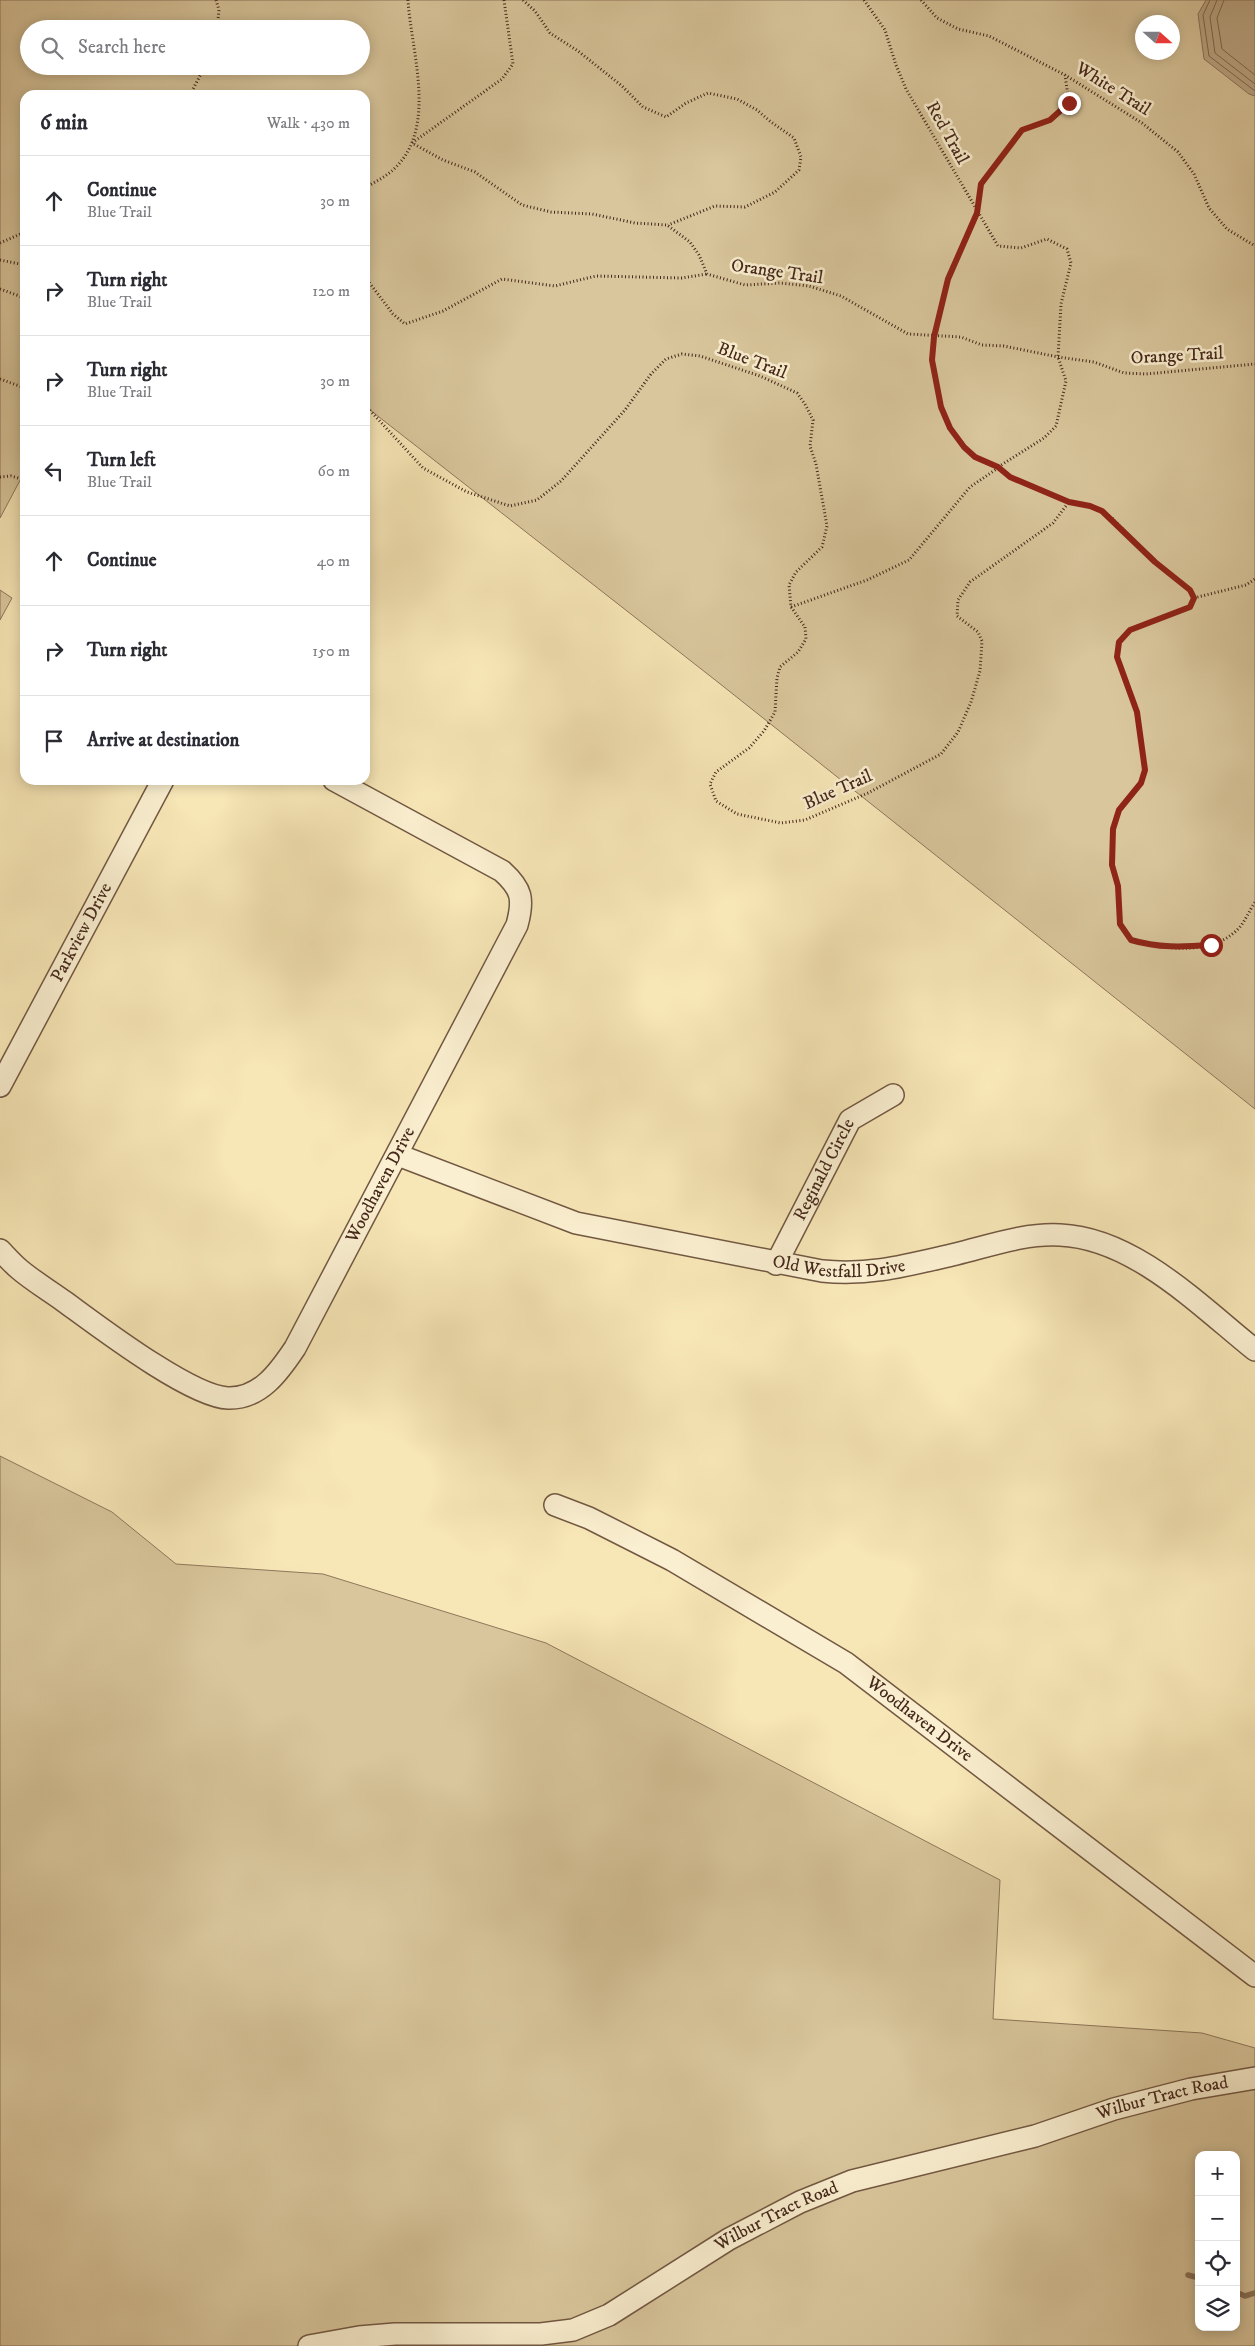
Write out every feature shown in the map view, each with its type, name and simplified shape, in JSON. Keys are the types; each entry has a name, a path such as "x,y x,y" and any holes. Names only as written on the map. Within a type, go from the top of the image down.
{"street":[{"name":"Parkview Drive","path":"0,1086 161,785"},
{"name":"Woodhaven Drive","path":"0,1250 19,1269 120,1341 198,1390 214,1396 229,1398 244,1395 263,1387 281,1369 295,1348 398,1155 517,925 522,897 514,882 502,871 343,785"},
{"name":"Reginald Circle","path":"776,1264 850,1120 893,1095"},
{"name":"Old Westfall Drive","path":"398,1155 576,1223 776,1264 850,1274 877,1272 1030,1237 1059,1234 1086,1238 1114,1246 1136,1258 1160,1274 1255,1350"},
{"name":"Woodhaven Drive","path":"555,1505 589,1518 672,1560 846,1663 1255,1976"},
{"name":"Wilbur Tract Road","path":"309,2346 352,2338 395,2334 541,2334 573,2330 610,2315 729,2238 800,2202 852,2181 1035,2136 1114,2109 1191,2089 1255,2078"}],"path":[{"path":"216,0 219,10 218,20"},
{"path":"370,185 398,166 412,143 418,121 419,71 409,18 408,0"},
{"path":"412,143 502,79 513,64 504,0"},
{"path":"412,143 443,160 475,172 522,205 551,212 592,214 635,223 667,225 715,206 745,207 775,192 800,170 801,157 794,138 750,106 736,99 708,93 686,103 666,117 644,107 622,86 550,33 535,11 523,0"},
{"name":"Red Trail","path":"864,0 885,30 896,66 906,89 998,246 1021,248 1047,239 1067,249 1070,263 1061,304 1058,358"},
{"name":"White Trail","path":"921,0 937,18 958,29 989,36 1065,75 1142,123 1178,152 1194,174 1209,208 1227,228 1255,246"},
{"path":"193,90 200,75"},
{"path":"1065,75 1069,103 1050,120 1022,130 981,184 977,213 948,279 934,337 932,360 941,407 950,428 964,447 975,457 998,467 1010,477 1069,502 1090,506 1112,518 1155,562 1190,590 1194,598"},
{"name":"Orange Trail","path":"667,225 690,242 708,274 745,285 780,283 809,286 841,296 908,334 934,337 961,337 982,345 1004,346 1058,358 1094,362 1124,373 1146,374 1255,364"},
{"path":"0,243 20,234"},
{"path":"0,260 20,264"},
{"path":"370,284 393,314 405,324 443,311 502,278 555,286 596,276 682,278 708,274"},
{"path":"0,289 20,296"},
{"name":"Blue Trail","path":"370,410 423,468 466,492 510,506 537,500 561,481 625,410 651,374 666,359 682,354 700,356 760,376 797,393 805,404 812,420 810,446 816,464 827,526 822,547 796,572 789,585 791,607 805,627 806,639 798,652 780,668 777,678 774,712 764,731 749,748 716,772 710,784 716,801 737,814 781,823 804,820 868,793 941,754 958,732 971,702 980,671 982,641 978,632 958,616 958,600 970,582 1053,523 1069,502"},
{"path":"791,607 868,580 909,560 970,487 1044,438 1056,426 1066,381 1058,358"},
{"path":"0,379 20,386"},
{"path":"0,477 10,476 20,479"},
{"path":"1194,598 1246,585 1255,579"},
{"path":"1194,598 1190,607 1130,630 1119,642 1117,657 1137,712 1145,770 1141,783 1119,810 1113,829 1112,865 1118,886 1120,924 1131,940 1148,945 1174,948 1211,945 1224,941 1238,930 1255,902"}],"shaded area":[{"path":"0,0 1255,0 1255,1109 719,683 370,410 370,90 20,90 20,480 0,518"},
{"path":"0,590 12,598 0,620"},
{"path":"0,1456 112,1512 176,1564 323,1574 546,1643 1000,1880 993,2019 1202,2033 1255,2048 1255,2346 0,2346"}],"water":[{"path":"1206,0 1255,0 1255,96 1249,94 1204,59 1198,14"}],"waterway":[{"path":"1188,2275 1195,2277"},
{"path":"1240,2294 1245,2296 1255,2293"}],"route":[{"path":"1069,103 1050,120 1022,130 981,184 977,213 948,279 940,305 932,360 941,407 950,428 964,447 975,457 998,467 1010,477 1069,502 1090,506 1102,511 1112,518 1155,562 1190,590 1194,598 1190,607 1130,630 1119,642 1117,657 1137,712 1145,770 1141,783 1119,810 1113,829 1112,865 1118,886 1120,924 1131,940 1148,945 1174,948 1211,945"}]}
